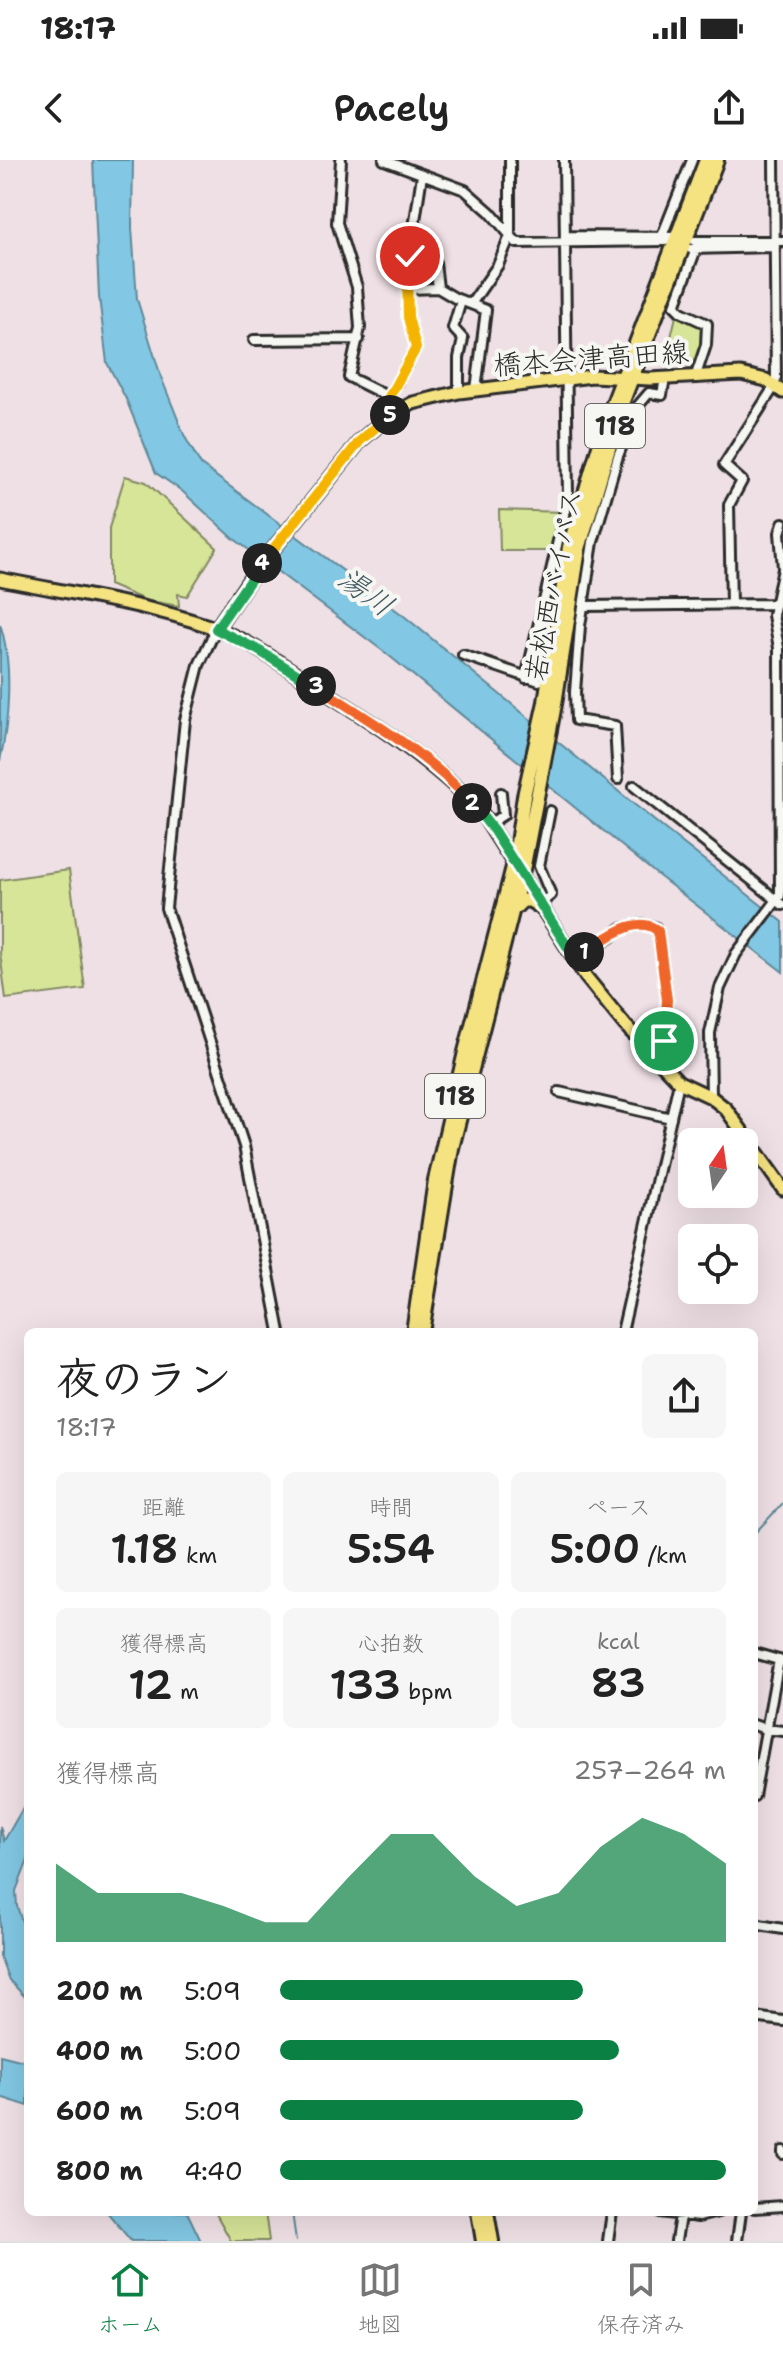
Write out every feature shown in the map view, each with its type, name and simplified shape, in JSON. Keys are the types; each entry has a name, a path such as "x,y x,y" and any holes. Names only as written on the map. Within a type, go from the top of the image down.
{"highway":[{"name":"若松西バイパス","path":"680,242 706,160"},
{"name":"若松西バイパス","path":"530,797 579,549 628,377 680,242 717,160"},
{"name":"118","path":"414,1328 435,1180 514,863 519,829 530,797"},
{"name":"118","path":"423,1328 452,1148 470,1068 522,876 530,797"},
{"path":"514,909 519,903 529,900 541,906"},
{"path":"479,2216 483,2241"},
{"path":"488,2216 492,2241"}],"main road":[{"name":"橋本会津高田線","path":"216,629 254,573 360,441 398,411 430,398 459,392 568,378 741,374 779,388"},
{"path":"0,579 165,613 216,629 269,657 402,743 462,791 492,828 605,1001 679,1082 711,1097 736,1120 783,1189"},
{"path":"492,828 511,835 519,829"}],"street":[{"path":"341,160 337,223 357,287 359,339 349,377 389,397 398,411"},
{"path":"384,160 465,190 490,212 517,243 565,240 778,243"},
{"path":"411,160 411,171"},
{"path":"471,304 498,265 510,236 510,160"},
{"path":"526,678 568,498 564,160"},
{"path":"692,160 680,242 675,306 707,324 706,345 696,375"},
{"path":"731,604 729,505 742,481 724,465 779,388 776,367 778,243 774,160"},
{"path":"389,397 416,348 408,317 407,289 422,175"},
{"path":"410,256 435,263 438,288"},
{"path":"407,289 438,288 461,301 483,308 487,313 476,390"},
{"path":"459,392 459,358 463,339 453,328 461,301"},
{"path":"254,340 359,339"},
{"path":"618,779 615,726 576,720 575,686 583,606 593,542 618,456 639,403 649,393 661,396 665,378"},
{"path":"711,1097 710,1033 720,988 736,954 781,903 781,648 773,615 783,569 780,533 783,523"},
{"path":"583,606 775,604"},
{"path":"216,629 199,665 185,720 166,908 244,1146 279,1328"},
{"path":"463,655 539,681"},
{"path":"565,686 575,686"},
{"path":"634,786 781,903"},
{"path":"492,828 503,815 501,793"},
{"path":"541,906 551,895 539,866 550,811"},
{"path":"574,957 620,929 642,924 655,927 658,931 667,1012 658,1061"},
{"path":"623,1328 679,1082"},
{"path":"559,1092 671,1118"},
{"path":"758,1654 781,1661 758,1772"},
{"path":"758,1726 783,1731"},
{"path":"758,1925 783,1929"},
{"path":"758,2018 783,2021"},
{"path":"758,2208 782,2205"},
{"path":"608,2241 611,2216"},
{"path":"676,2241 680,2216 702,2216"},
{"path":"737,2241 740,2216"}],"green space":[{"path":"677,312 704,322 702,353 693,366 665,362"},
{"path":"125,476 146,482 217,548 187,596 178,594 179,606 145,600 109,585 109,528"},
{"path":"499,510 563,512 551,551 500,551"},
{"path":"69,870 85,989 6,999 0,953 0,880"},
{"path":"217,2216 266,2216 269,2241 231,2241"}],"water":[{"name":"湯川","path":"93,160 133,160 132,228 137,299 161,377 185,437 201,465 404,616 783,922 783,972 655,873 387,654 233,538 182,491 156,473 126,399 107,363 99,297"},
{"path":"0,624 7,656 8,692 0,761"},
{"path":"24,1806 24,1870 16,1891 24,1928 24,1996 9,1980 0,1957 0,1826 4,1841"},
{"path":"0,2055 24,2061 24,2105 0,2097"},
{"path":"110,2216 189,2216 201,2241 131,2241"}],"waterway":[{"path":"758,1530 783,1503"},
{"path":"293,2216 296,2241"}],"route":[{"path":"410,256 407,273 408,317 416,348 389,397 398,411 360,441 254,573 216,629 258,650 369,720 462,791 494,831 574,957 620,929 642,924 655,927 660,935 667,1000 664,1041"}]}
